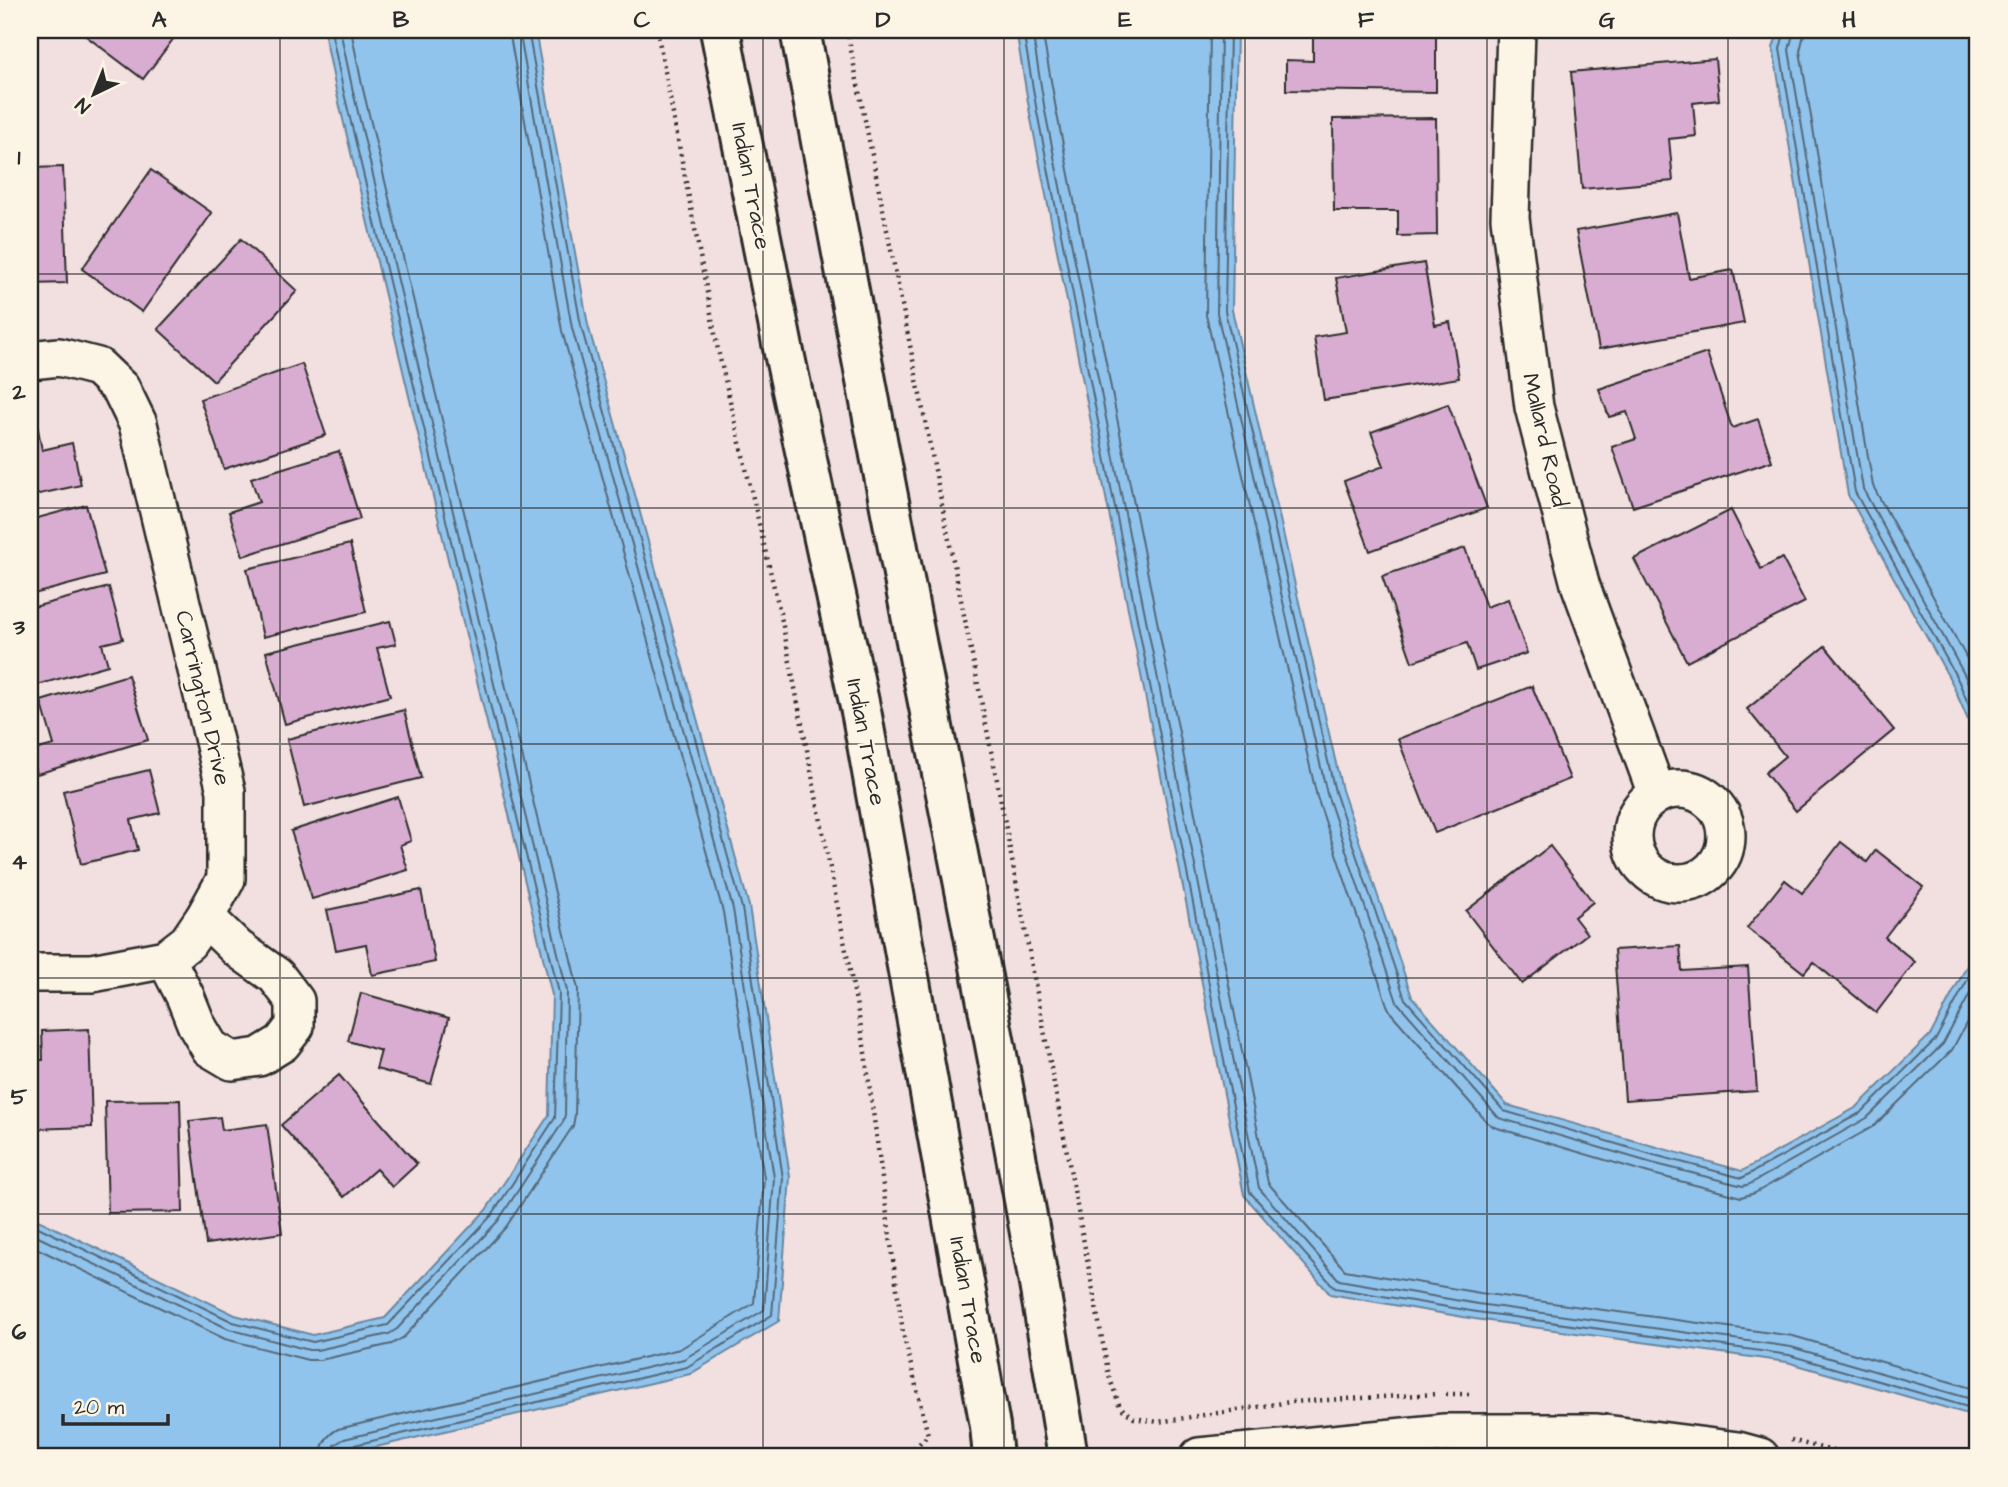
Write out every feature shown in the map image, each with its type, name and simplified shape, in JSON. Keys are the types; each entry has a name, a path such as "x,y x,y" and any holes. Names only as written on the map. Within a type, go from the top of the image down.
{"main road":[{"name":"Indian Trace","path":"720,30 786,361 864,729 988,1412 993,1457"},
{"path":"800,30 984,987 1050,1341 1068,1457"}],"street":[{"name":"Mallard Road","path":"1516,30 1510,218 1534,407 1580,584 1657,794"},
{"name":"Carrington Drive","path":"30,360 59,357 99,367 121,389 138,424 226,791 226,879 188,942 166,959"},
{"path":"30,973 92,973 166,959 210,1048 232,1061 259,1057 282,1043 295,1026 295,1001 276,976 237,948 205,916"},
{"path":"1199,1457 1446,1433 1597,1433 1756,1451"}],"path":[{"path":"657,30 718,350 782,621 860,1024 903,1333 928,1435 905,1454 859,1456"},
{"path":"847,30 996,775 1109,1376 1120,1407 1134,1418 1158,1422 1290,1402 1471,1394"},
{"path":"1756,1451 1855,1457"}],"water":[{"path":"324,30 535,30 588,325 749,906 790,1177 779,1321 690,1374 333,1457 30,1457 30,1216 235,1315 313,1335 385,1318 486,1210 549,1115 552,995 336,90"},
{"path":"1016,30 1237,30 1232,310 1342,790 1412,997 1507,1105 1742,1171 1857,1107 1931,1034 1978,945 1978,1417 1787,1362 1475,1319 1330,1294 1244,1195 1030,114"},
{"path":"1779,30 1978,30 1978,743 1952,683 1848,495 1773,48"}],"building":[{"path":"30,30 36,30 32,101 30,101"},
{"path":"78,30 180,30 143,79"},
{"path":"1313,30 1436,30 1436,92 1286,90 1286,60 1313,61"},
{"path":"1680,30 1722,30 1722,35"},
{"path":"1715,59 1719,100 1693,103 1696,136 1669,139 1673,181 1582,189 1571,72"},
{"path":"1436,118 1437,235 1398,236 1398,211 1334,211 1333,119"},
{"path":"63,167 67,283 30,284 30,168"},
{"path":"151,170 212,213 142,312 82,269"},
{"path":"1677,213 1689,278 1733,270 1744,323 1599,349 1576,231"},
{"path":"241,239 297,291 214,381 158,329"},
{"path":"1424,263 1435,325 1450,322 1459,378 1324,400 1314,337 1346,332 1336,278"},
{"path":"1707,353 1732,428 1758,419 1772,461 1633,507 1612,447 1636,439 1627,412 1609,417 1599,389"},
{"path":"302,364 326,435 224,469 200,399"},
{"path":"1448,404 1487,508 1370,551 1344,481 1384,466 1371,432"},
{"path":"37,424 42,450 72,443 81,485 30,496 30,426"},
{"path":"339,451 360,519 243,556 229,512 259,502 251,478"},
{"path":"86,505 105,575 30,595 30,520"},
{"path":"1731,510 1761,569 1782,558 1805,602 1687,662 1634,559"},
{"path":"350,544 366,612 263,637 247,569"},
{"path":"1465,548 1486,607 1508,599 1527,653 1476,670 1467,643 1412,662 1382,576"},
{"path":"109,587 123,639 102,644 108,665 30,687 30,608"},
{"path":"390,621 396,644 377,648 390,696 285,724 266,652"},
{"path":"1825,646 1894,730 1796,811 1765,773 1785,756 1747,709"},
{"path":"128,675 148,740 37,774 30,751 54,745 41,701"},
{"path":"1532,686 1570,779 1435,833 1398,739"},
{"path":"404,710 421,778 304,807 287,739"},
{"path":"149,770 160,813 131,820 138,850 81,864 63,791"},
{"path":"398,797 411,841 400,845 408,870 312,899 291,831"},
{"path":"1841,842 1867,862 1876,850 1923,887 1885,937 1915,962 1876,1013 1813,962 1804,973 1747,928 1785,880 1802,893"},
{"path":"1550,846 1593,902 1574,917 1587,934 1522,984 1466,911"},
{"path":"421,890 435,962 372,975 366,944 336,950 327,910"},
{"path":"1680,946 1682,971 1748,967 1757,1091 1625,1100 1614,950"},
{"path":"361,993 449,1018 431,1084 376,1069 381,1051 348,1041"},
{"path":"89,1029 92,1127 30,1129 30,1060 43,1060 42,1031"},
{"path":"339,1075 417,1164 392,1187 376,1169 344,1197 281,1125"},
{"path":"180,1100 183,1212 108,1213 105,1101"},
{"path":"220,1117 222,1130 267,1124 282,1233 206,1244 189,1121"}]}
